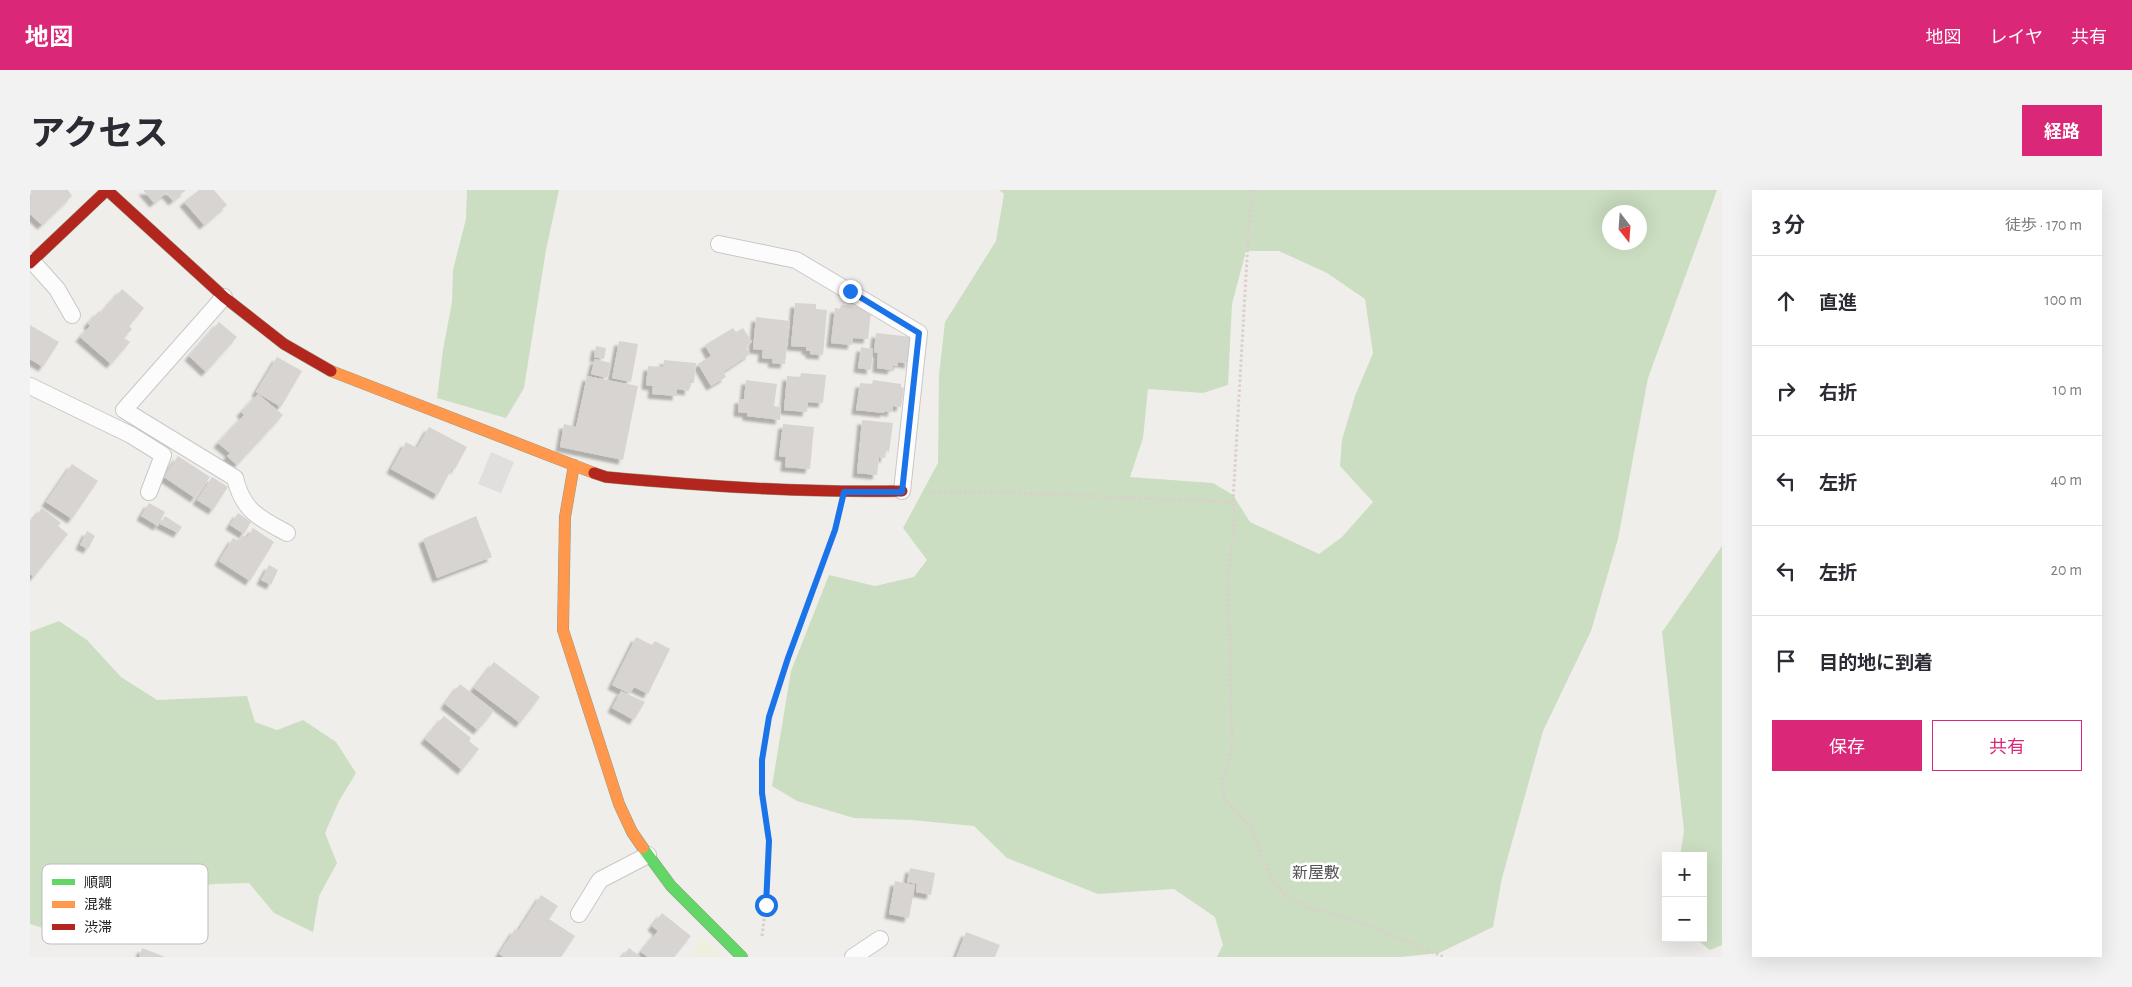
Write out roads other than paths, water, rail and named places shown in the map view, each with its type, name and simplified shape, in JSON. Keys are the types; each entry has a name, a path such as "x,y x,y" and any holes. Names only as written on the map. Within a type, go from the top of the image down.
{"street":[{"path":"31,262 107,190 224,297 284,344 326,369 574,465 606,477 708,486 844,492 902,492"},
{"path":"574,465 565,517 563,630 619,804 632,832 671,886 742,957"}],"lane":[{"path":"718,244 796,260 919,333 902,492"},
{"path":"31,262 57,289 72,315"},
{"path":"224,297 124,410 235,478 244,503 262,519 287,533"},
{"path":"30,386 131,435 163,455 149,492"},
{"path":"579,914 600,880 648,855"},
{"path":"854,957 880,939"}],"district":[{"name":"新屋敷","path":"1316,873"}]}
